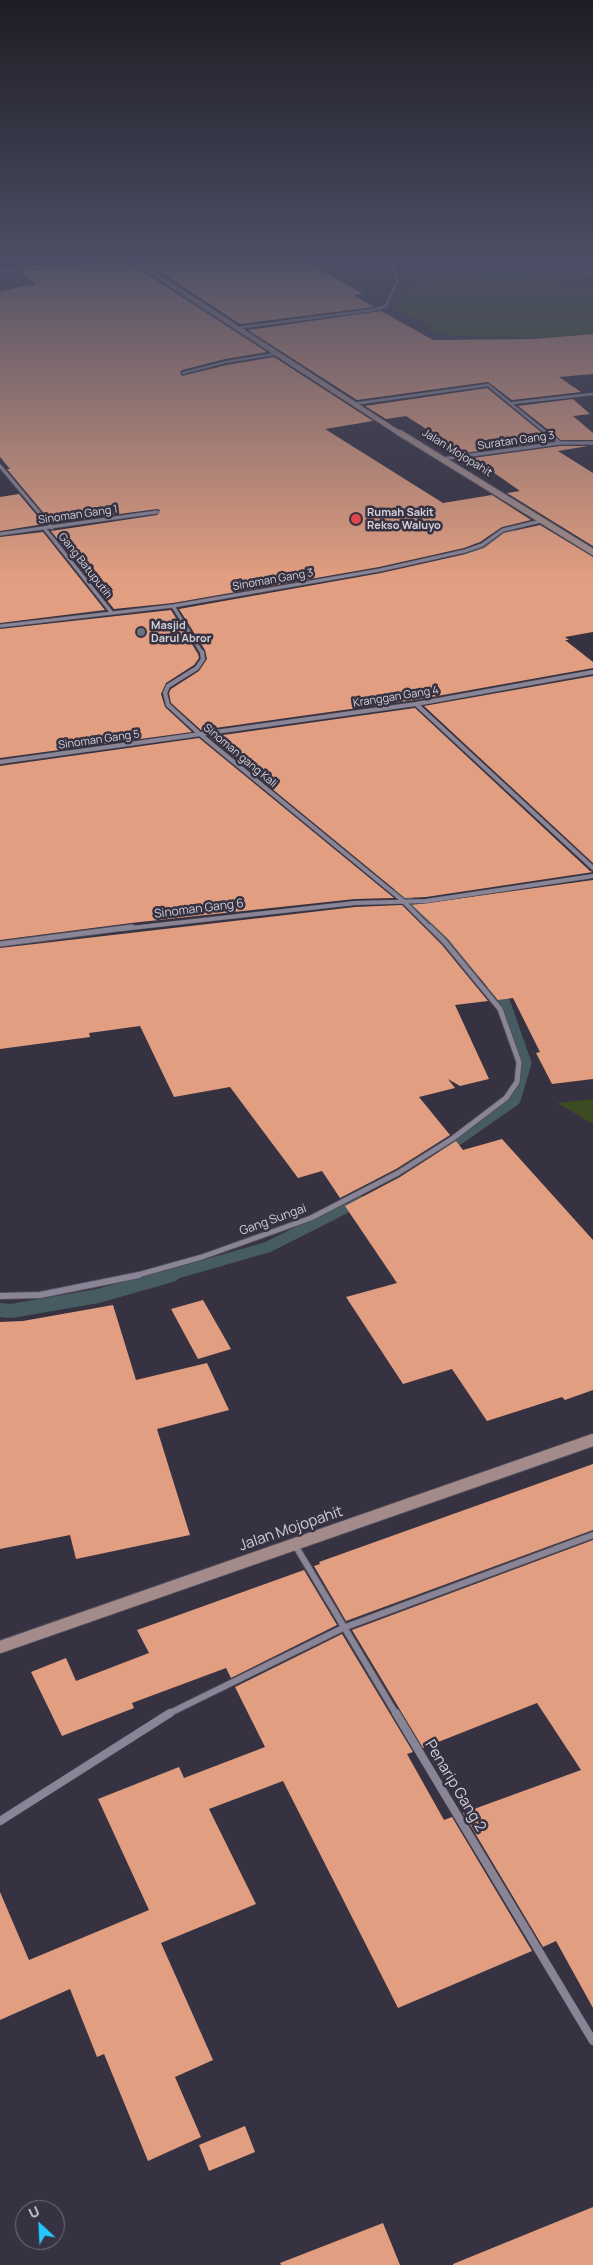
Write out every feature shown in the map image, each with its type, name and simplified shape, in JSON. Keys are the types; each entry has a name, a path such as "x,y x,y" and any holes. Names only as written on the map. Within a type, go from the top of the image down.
{"main road":[{"name":"Jalan Mojopahit","path":"293,366 593,552"},
{"name":"Jalan Mojopahit","path":"0,1647 593,1440"}],"street":[{"path":"353,404 488,385 513,403 560,443"},
{"path":"513,403 593,394"},
{"name":"Suratan Gang 3","path":"442,459 560,443 593,443"},
{"path":"0,466 52,528"},
{"name":"Sinoman Gang 1","path":"0,534 158,512"},
{"name":"Sinoman Gang 3","path":"0,626 173,606 380,570 465,551 482,545 503,530 541,521"},
{"name":"Gang Batuputih","path":"45,528 112,613"},
{"name":"Sinoman gang Kali","path":"173,606 203,654 204,660 197,668 168,686 165,693 165,700 168,705 201,735 402,900 445,942 500,1009 519,1062 517,1082"},
{"name":"Kranggan Gang 4","path":"201,735 416,704 593,672"},
{"path":"416,704 593,868"},
{"name":"Sinoman Gang 5","path":"0,762 201,735"},
{"name":"Sinoman Gang 6","path":"0,944 223,916 402,900 426,901 593,876"},
{"name":"Gang Sungai","path":"0,1296 40,1295 120,1280 202,1257 311,1218 398,1173 452,1139 506,1098 517,1082"},
{"path":"0,1821 177,1708 343,1628 593,1535"},
{"name":"Penarip Gang 2","path":"295,1545 343,1628 593,2041"}],"lane":[{"path":"183,373 212,366"}],"green space":[{"path":"593,1099 593,1124 557,1103"}],"building":[{"path":"0,366 199,366 182,370 180,373 182,376 224,366 287,366 373,421 325,429 443,503 492,495 531,520 502,527 480,542 464,548 379,567 173,603 114,609 51,531 157,515 160,510 52,523 7,469 10,469 0,457"},
{"path":"304,366 593,366 593,374 559,377 581,392 512,400 488,382 357,400"},
{"path":"487,388 552,441 464,453 406,416 386,419 365,406"},
{"path":"573,399 590,414 573,416 593,433 593,440 561,440 518,406"},
{"path":"560,446 588,446 558,451 593,473 593,546 507,493 520,491 473,458"},
{"path":"19,494 44,524 0,531 0,497"},
{"path":"540,525 593,557 593,632 565,637 569,640 565,640 593,662 593,668 415,700 201,730 171,703 169,693 171,689 199,671 207,659 205,650 179,609 381,573 466,554 484,548 504,533"},
{"path":"43,532 105,610 0,623 0,537"},
{"path":"171,610 199,658 194,665 166,683 161,694 165,707 192,732 0,758 0,629"},
{"path":"593,676 593,863 424,706"},
{"path":"415,708 593,872 426,897 405,898 209,737"},
{"path":"199,738 394,898 355,899 131,923 0,940 0,766"},
{"path":"593,880 593,1079 552,1084 536,1053 540,1052 513,998 498,1000 448,939 412,905"},
{"path":"402,905 442,945 488,1001 455,1005 489,1079 460,1086 448,1079 455,1088 419,1097 450,1135 396,1169 340,1198 322,1171 298,1178 230,1087 174,1097 140,1026 89,1033 90,1037 0,1049 0,948 355,907"},
{"path":"502,1139 593,1240 593,1390 565,1400 562,1397 487,1421 452,1369 403,1384 346,1297 397,1283 345,1206 400,1177 456,1141 463,1150"},
{"path":"203,1300 231,1349 198,1359 171,1309"},
{"path":"113,1305 136,1380 207,1363 229,1410 157,1429 190,1535 76,1559 70,1535 0,1549 0,1322 23,1321"},
{"path":"593,1464 593,1530 346,1621 314,1566 320,1564 319,1562"},
{"path":"593,1540 593,2008 556,1941 543,1947 463,1813 581,1770 537,1703 423,1748 352,1630"},
{"path":"304,1570 337,1625 231,1678 226,1668 132,1703 134,1708 62,1736 31,1672 66,1658 76,1681 149,1653 137,1630"},
{"path":"342,1634 413,1752 407,1754 444,1820 452,1817 532,1951 398,2008 283,1781 209,1809 256,1904 161,1943 213,2060 175,2077 201,2137 148,2161 104,2054 97,2057 70,1989 0,2020 0,1892 29,1960 149,1910 98,1799 179,1767 184,1778 265,1747 235,1687"},
{"path":"245,2126 255,2152 209,2171 199,2145"},
{"path":"593,2207 593,2265 453,2265 453,2264"},
{"path":"383,2223 400,2265 281,2265 280,2263"}],"waterway":[{"path":"463,559 512,529"},
{"path":"198,719 229,746"},
{"path":"398,889 435,929"},
{"path":"434,927 476,972"},
{"path":"445,1149 515,1100 526,1063 505,1003 492,989"},
{"path":"167,1276 268,1247 359,1201"},
{"path":"0,1310 11,1311 98,1296 172,1275"}],"place":[{"name":"Rumah Sakit Rekso Waluyo","path":"356,519"},
{"name":"Masjid Darul Abror","path":"141,632"}]}
